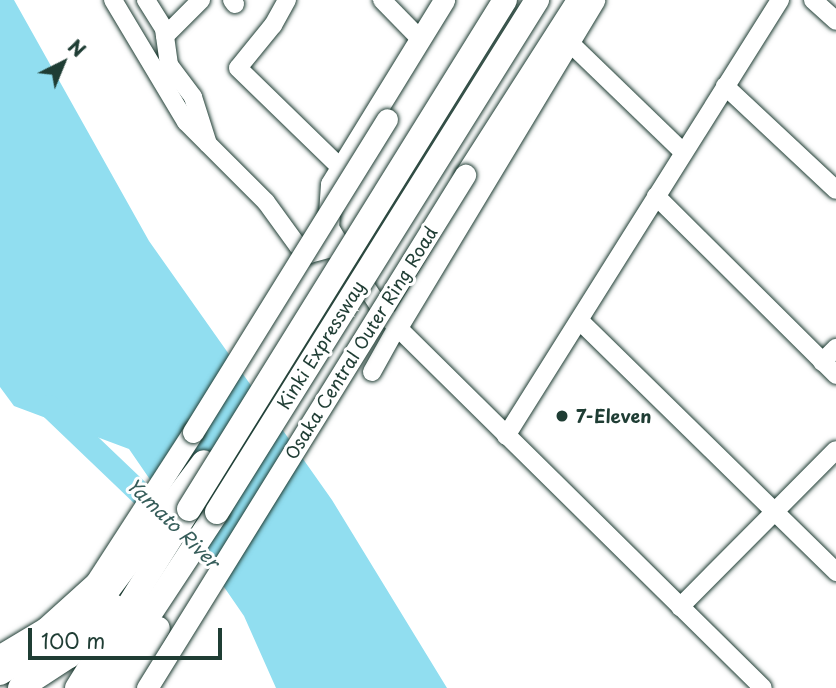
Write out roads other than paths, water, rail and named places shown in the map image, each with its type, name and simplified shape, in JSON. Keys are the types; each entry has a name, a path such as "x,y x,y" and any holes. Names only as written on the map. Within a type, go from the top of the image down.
{"highway":[{"name":"Kinki Expressway","path":"101,688 217,512 537,0"},
{"path":"435,164 549,0"},
{"name":"Kinki Expressway","path":"76,688 504,1"},
{"path":"20,688 61,662 93,632 318,286 364,227"},
{"path":"0,673 58,637 95,607 204,462"},
{"path":"123,688 217,512"}],"main road":[{"path":"339,246 328,228 326,205 341,167 444,0"},
{"path":"0,655 64,613 110,565 459,0"},
{"name":"Osaka Central Outer Ring Road","path":"148,688 465,175 577,0"},
{"path":"397,327 594,0"}],"street":[{"path":"113,0 186,122 207,148 266,202 298,246 309,254 339,246 397,327 763,688"},
{"path":"146,0 165,36 169,65 193,97 209,139 207,148"},
{"path":"165,36 201,0"},
{"path":"286,0 273,26 238,68 341,167"},
{"path":"383,0 419,39"},
{"path":"506,436 780,0"},
{"path":"814,0 836,21"},
{"path":"568,41 683,152"},
{"path":"725,86 836,190"},
{"path":"656,196 836,375"},
{"path":"580,321 836,572"},
{"path":"372,372 397,327"},
{"path":"822,362 836,348"},
{"path":"680,607 836,450"}],"water":[{"path":"0,0 14,0 149,241 332,500 447,688 276,688 244,616 129,449 14,406 0,387"}],"waterway":[{"name":"Yamato River","path":"49,406 163,515"}],"place":[{"name":"7-Eleven","path":"562,416"}]}
